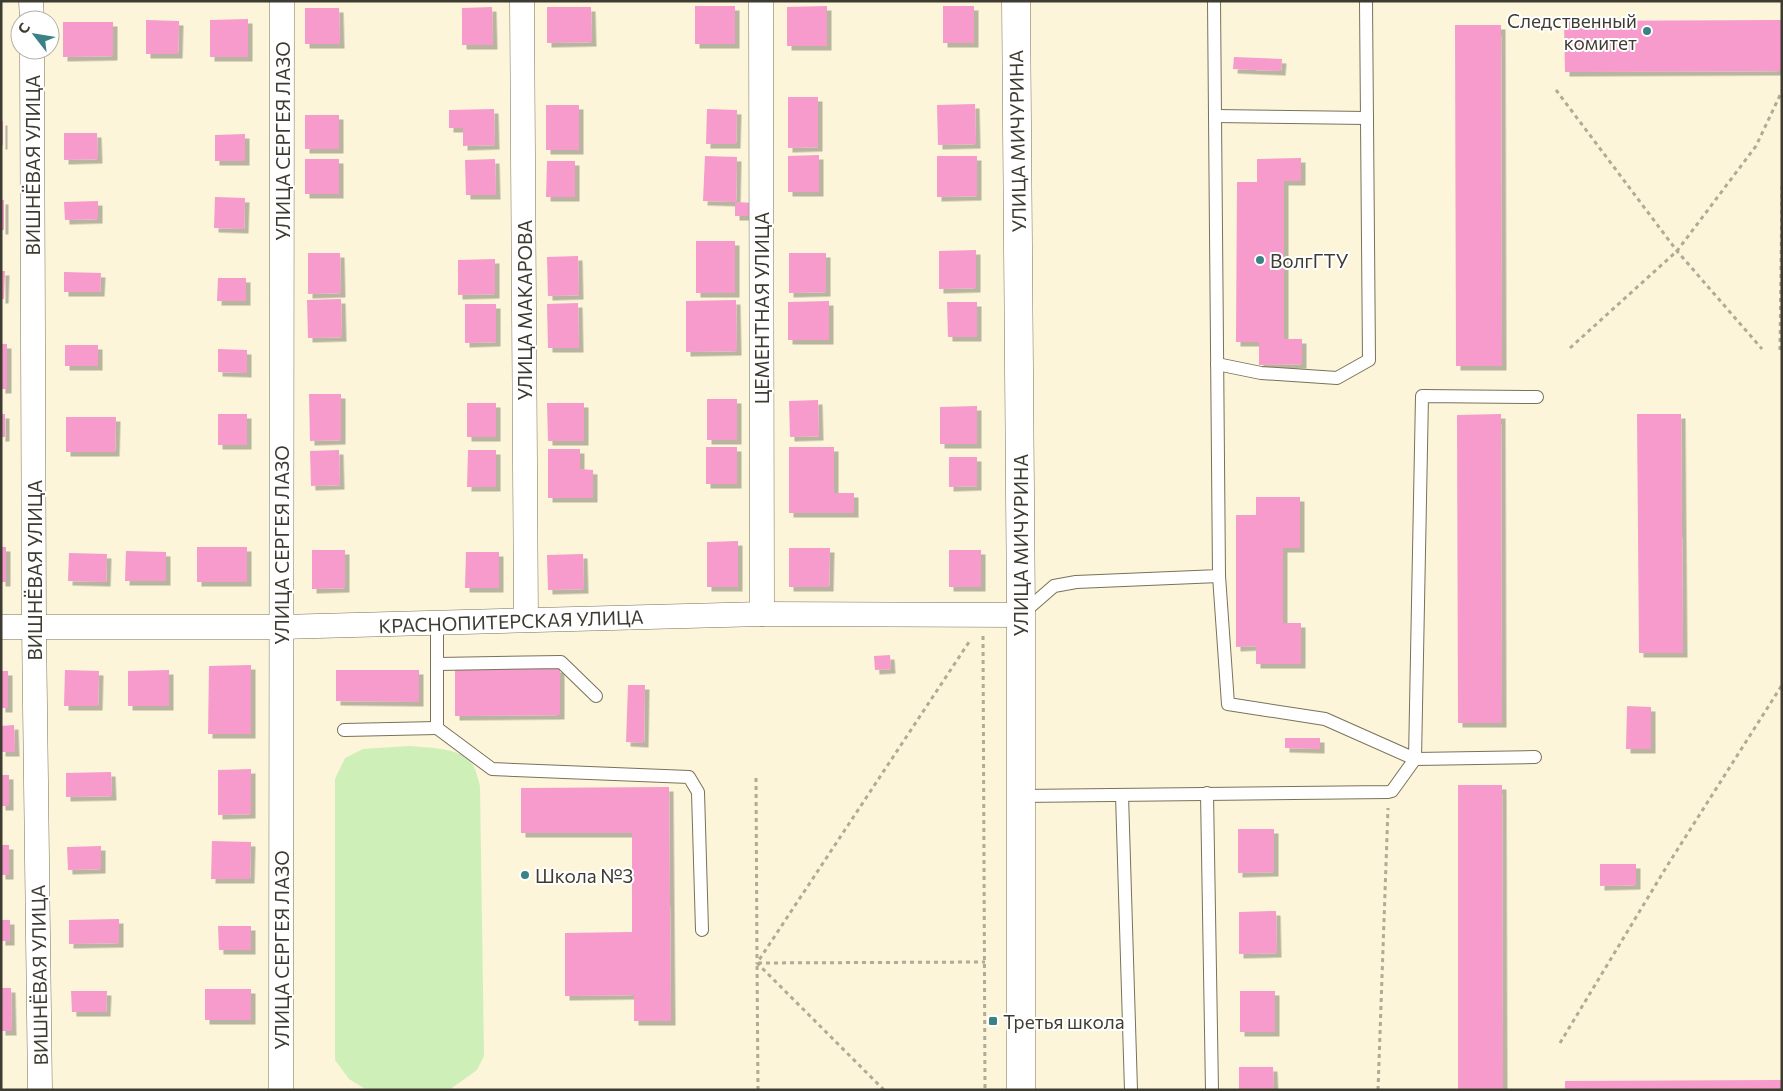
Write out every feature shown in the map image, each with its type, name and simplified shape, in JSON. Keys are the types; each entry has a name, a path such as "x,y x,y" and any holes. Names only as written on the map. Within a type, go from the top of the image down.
{"street":[{"name":"УЛИЦА СЕРГЕЯ ЛАЗО","path":"281,1090 282,1"},
{"name":"УЛИЦА МАКАРОВА","path":"522,1 526,619"},
{"name":"ЦЕМЕНТНАЯ УЛИЦА","path":"760,1 762,614"},
{"name":"УЛИЦА МИЧУРИНА","path":"1016,1 1021,615 1021,1090"},
{"name":"ВИШНЁВАЯ УЛИЦА","path":"32,60 34,628 40,1090"},
{"name":"КРАСНОПИТЕРСКАЯ УЛИЦА","path":"1,628 281,627 762,614 983,613 1021,615"}],"lane":[{"path":"1214,1 1219,576 1228,704 1325,719 1415,759 1534,757"},
{"path":"1217,364 1261,373 1337,378 1369,360 1366,1"},
{"path":"1215,116 1367,118"},
{"path":"1021,796 1392,791 1415,759 1422,396 1537,397"},
{"path":"1021,615 1054,586 1076,582 1219,576"},
{"path":"437,624 437,728"},
{"path":"438,664 561,662 596,696"},
{"path":"344,730 437,728 492,769 689,777 698,792 702,930"},
{"path":"1207,794 1212,1090"},
{"path":"1122,795 1131,1090"}],"path":[{"path":"1556,90 1677,251 1762,350"},
{"path":"1570,348 1677,251 1756,146 1782,91"},
{"path":"1780,350 1782,186"},
{"path":"983,613 985,1090"},
{"path":"757,963 973,636 983,613"},
{"path":"1560,1043 1667,866 1782,685"},
{"path":"756,778 758,1090"},
{"path":"1378,1090 1388,792"},
{"path":"757,963 985,962"},
{"path":"757,963 884,1090"}],"green space":[{"path":"409,746 436,748 463,756 474,767 480,786 484,1056 477,1070 449,1090 367,1090 349,1079 335,1060 335,779 345,758 363,749"}],"building":[{"path":"695,6 735,6 735,44 695,44"},
{"path":"827,6 827,46 787,46 787,7"},
{"path":"943,6 974,6 974,43 943,43"},
{"path":"492,7 493,45 462,45 462,8"},
{"path":"547,7 591,7 592,42 547,43"},
{"path":"305,8 339,8 340,44 305,44"},
{"path":"248,19 248,57 210,57 210,20"},
{"path":"146,20 179,21 178,54 146,54"},
{"path":"1782,20 1782,71 1565,72 1564,21"},
{"path":"63,22 113,22 113,56 63,57"},
{"path":"1455,25 1501,25 1502,366 1456,366"},
{"path":"1234,57 1282,59 1281,71 1233,69"},
{"path":"788,97 818,97 818,147 788,148"},
{"path":"975,104 976,144 938,145 937,105"},
{"path":"546,105 579,105 579,150 546,150"},
{"path":"494,109 495,145 463,146 463,128 449,128 449,110"},
{"path":"707,109 737,110 736,144 706,144"},
{"path":"305,115 339,115 339,149 305,149"},
{"path":"1,121 3,121 3,145 1,145"},
{"path":"64,133 97,133 98,159 64,160"},
{"path":"245,134 245,161 215,161 215,135"},
{"path":"819,155 819,192 788,192 788,156"},
{"path":"705,156 737,157 736,202 703,201"},
{"path":"937,156 977,156 977,196 937,197"},
{"name":"ВолгГТУ","path":"1301,158 1301,181 1284,181 1284,339 1302,339 1302,364 1259,365 1259,342 1236,342 1237,182 1257,182 1257,159"},
{"path":"305,159 339,159 339,194 305,194"},
{"path":"495,159 496,195 466,195 465,160"},
{"path":"547,161 575,161 575,197 546,197"},
{"path":"215,197 245,198 244,229 214,228"},
{"path":"1,200 4,200 4,230 1,230"},
{"path":"98,201 98,219 65,220 64,202"},
{"path":"735,202 755,203 754,216 735,216"},
{"path":"696,241 735,241 735,293 696,293"},
{"path":"976,250 976,288 939,289 939,251"},
{"path":"308,253 340,253 341,293 308,294"},
{"path":"789,253 826,253 826,292 789,293"},
{"path":"578,256 579,295 548,296 547,257"},
{"path":"495,259 495,294 458,295 458,260"},
{"path":"1,271 5,271 4,299 1,299"},
{"path":"64,272 101,273 100,292 64,292"},
{"path":"218,278 246,278 246,301 217,301"},
{"path":"341,299 342,337 308,338 307,300"},
{"path":"736,300 737,351 686,352 686,301"},
{"path":"829,301 829,340 788,340 788,302"},
{"path":"947,302 977,302 977,337 948,337"},
{"path":"578,303 579,348 548,348 547,304"},
{"path":"465,304 496,304 496,342 465,343"},
{"path":"1,344 7,344 7,389 1,389"},
{"path":"65,345 98,345 98,366 65,366"},
{"path":"218,349 247,350 247,373 218,372"},
{"path":"309,394 341,394 341,440 310,441"},
{"path":"707,399 737,399 737,440 707,440"},
{"path":"818,400 819,436 790,437 789,401"},
{"path":"467,403 496,403 496,437 467,437"},
{"path":"547,403 584,403 584,441 548,441"},
{"path":"977,406 977,444 940,444 940,407"},
{"path":"1,414 5,414 5,437 1,437"},
{"path":"218,414 247,414 247,445 218,445"},
{"path":"1501,414 1502,723 1458,723 1457,415"},
{"path":"1637,414 1681,414 1683,653 1639,653"},
{"path":"66,417 116,417 115,452 66,452"},
{"path":"706,447 737,447 737,484 706,484"},
{"path":"789,447 834,447 834,493 854,493 854,513 789,513"},
{"path":"548,449 580,449 580,469 593,470 593,498 548,498"},
{"path":"339,450 340,485 311,486 310,451"},
{"path":"468,450 496,450 496,487 467,487"},
{"path":"949,457 977,457 977,486 949,487"},
{"path":"1256,497 1300,497 1300,548 1283,548 1283,623 1301,623 1301,664 1256,664 1256,646 1236,647 1236,515 1256,515"},
{"path":"738,541 738,587 707,587 707,542"},
{"path":"1,547 6,547 6,582 1,582"},
{"path":"197,547 247,547 247,582 197,582"},
{"path":"789,548 830,548 829,587 789,587"},
{"path":"312,550 345,550 345,588 312,589"},
{"path":"949,550 981,550 981,587 949,587"},
{"path":"126,551 166,552 166,581 125,581"},
{"path":"466,552 499,552 499,588 465,588"},
{"path":"69,553 107,554 106,582 68,581"},
{"path":"583,554 584,589 548,590 547,555"},
{"path":"890,655 891,669 875,670 874,656"},
{"path":"251,665 251,734 208,734 209,666"},
{"path":"560,668 560,715 455,716 455,669"},
{"path":"65,670 99,671 98,706 64,706"},
{"path":"169,670 169,706 128,706 128,671"},
{"path":"336,670 419,670 419,702 336,701"},
{"path":"1,671 8,671 8,708 1,708"},
{"path":"628,685 645,685 644,743 626,742"},
{"path":"1627,706 1651,707 1651,749 1626,749"},
{"path":"14,725 15,752 1,752 1,726"},
{"path":"1285,738 1320,738 1320,749 1285,748"},
{"path":"251,769 251,814 218,815 218,770"},
{"path":"111,772 112,796 66,797 66,773"},
{"path":"1,775 9,775 9,806 1,806"},
{"path":"1458,785 1502,785 1503,1090 1458,1090"},
{"path":"669,787 671,1021 634,1021 634,995 565,996 565,933 632,932 632,833 521,833 521,788"},
{"path":"1238,829 1274,829 1274,872 1238,873"},
{"path":"212,841 251,842 250,879 211,879"},
{"path":"1,845 9,845 9,875 1,875"},
{"path":"101,846 101,869 68,870 67,847"},
{"path":"1600,864 1636,864 1636,885 1600,886"},
{"path":"1276,911 1277,953 1239,954 1239,912"},
{"path":"119,919 119,943 69,944 69,920"},
{"path":"1,920 10,920 10,941 1,941"},
{"path":"218,926 251,926 251,950 219,950"},
{"path":"1,988 11,988 12,1031 1,1031"},
{"path":"205,989 251,989 251,1020 205,1020"},
{"path":"71,991 107,991 106,1012 72,1012"},
{"path":"1240,991 1275,991 1275,1032 1240,1032"},
{"path":"1239,1067 1273,1067 1274,1090 1239,1090"},
{"path":"1782,1080 1782,1090 1565,1090 1565,1081"}],"place":[{"name":"Следственный комитет","path":"1647,31"},
{"name":"ВолгГТУ","path":"1260,260"},
{"name":"Школа №3","path":"525,875"},
{"name":"Третья школа","path":"993,1021"}]}
